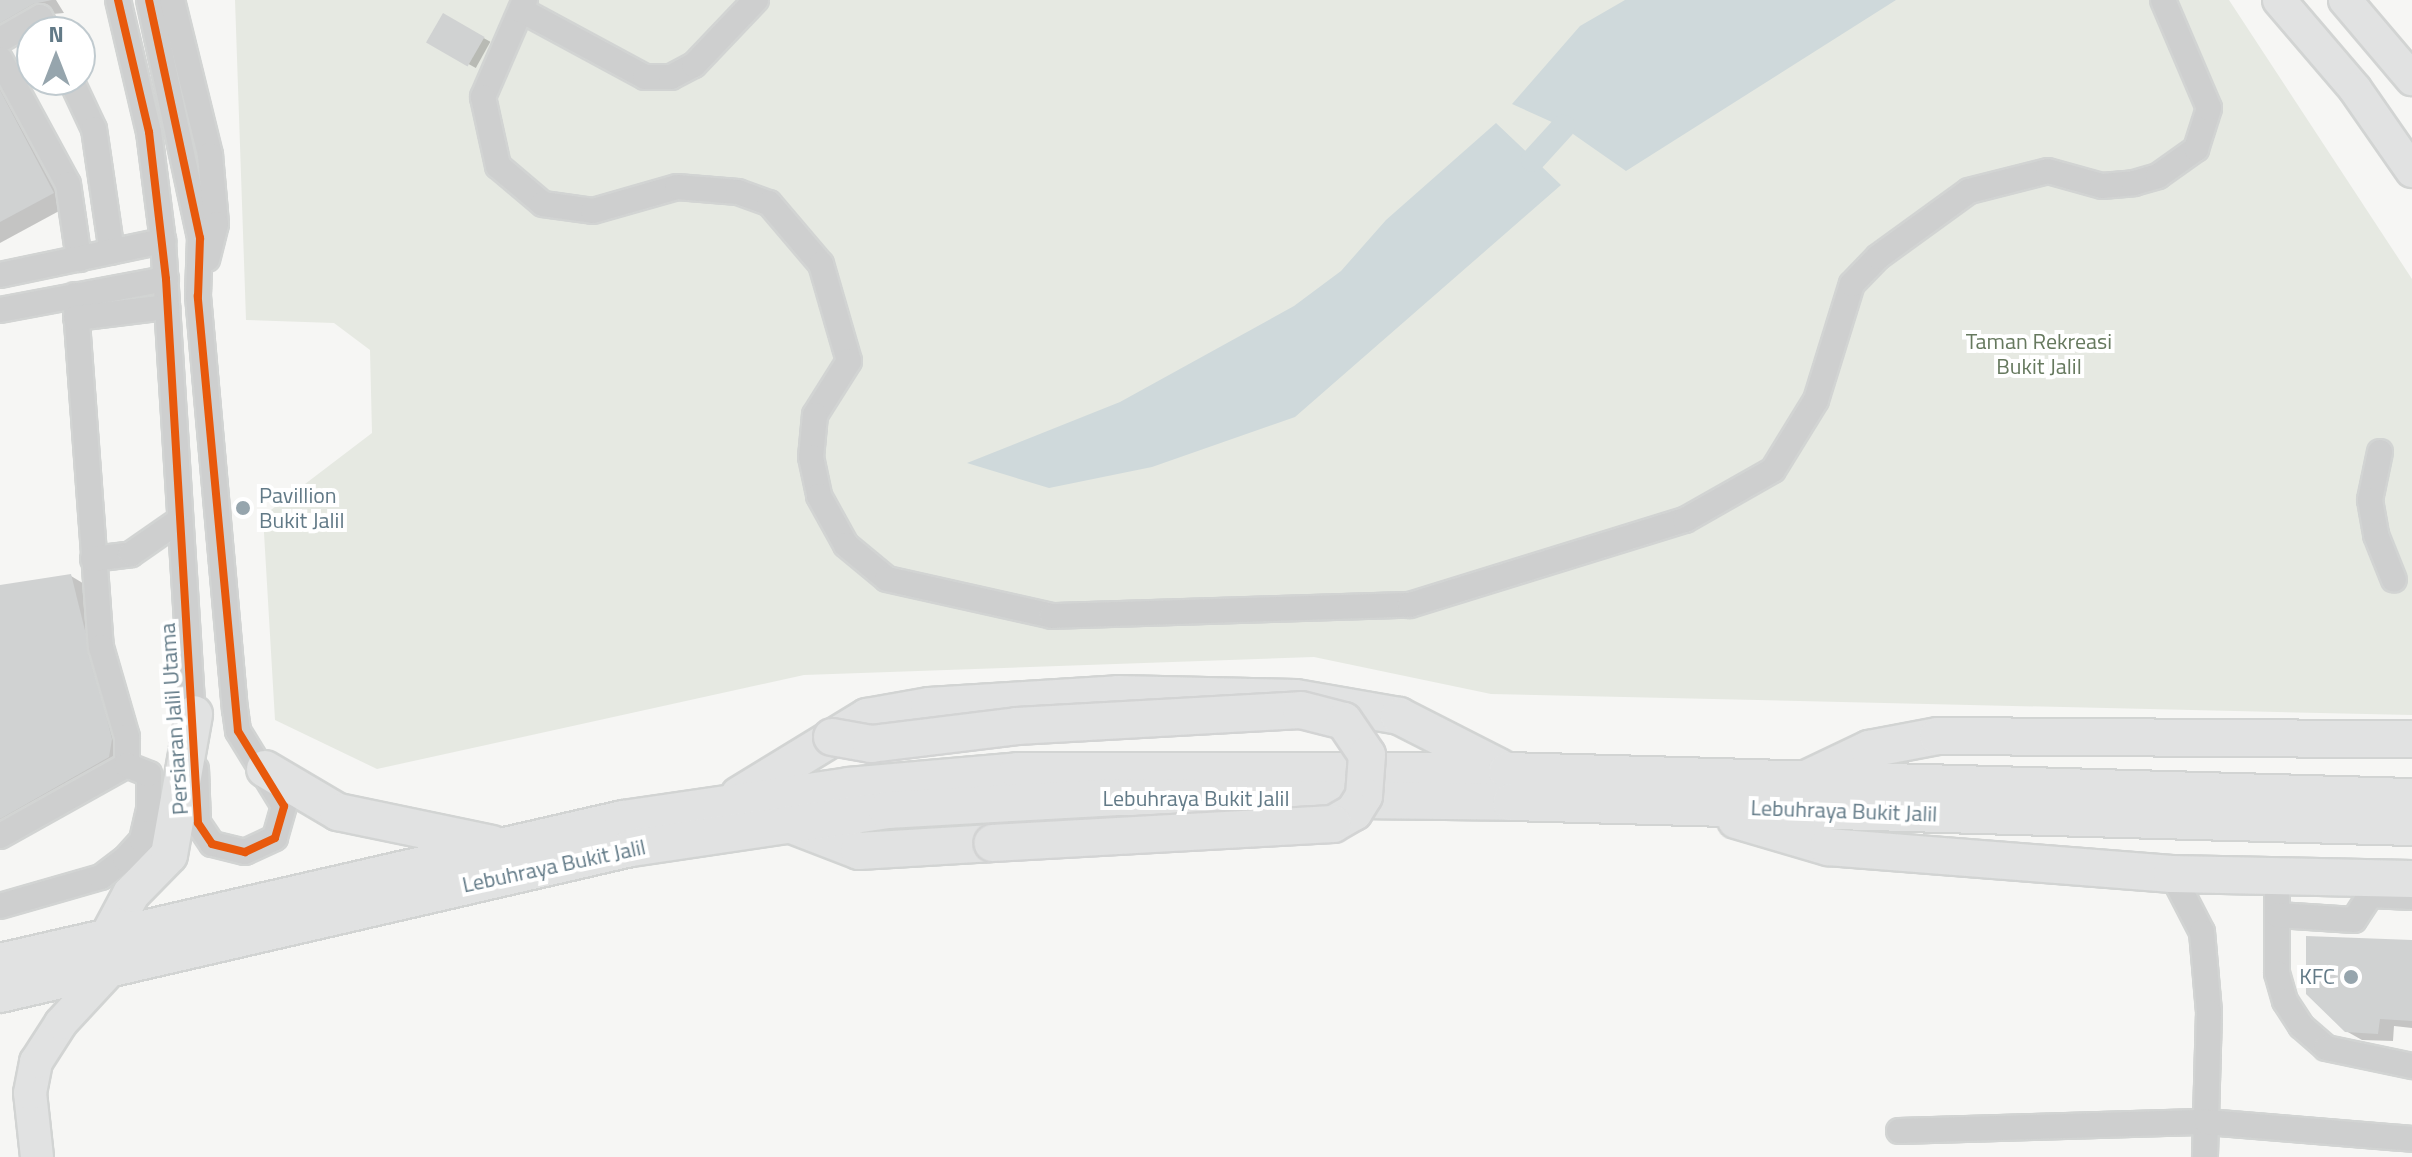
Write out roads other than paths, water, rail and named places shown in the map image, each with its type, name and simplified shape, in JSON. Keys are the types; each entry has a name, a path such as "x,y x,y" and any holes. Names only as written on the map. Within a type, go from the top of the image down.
{"highway":[{"path":"728,801 867,717 929,706 1118,694 1242,694 1296,698 1399,716 1507,771"},
{"path":"786,823 859,851 1333,824 1354,812 1364,796 1367,755 1344,721 1301,710 1017,726 871,744 832,737"},
{"path":"108,956 131,894 169,855 194,714"},
{"path":"1803,780 1869,749 1938,736 2412,739"},
{"path":"265,769 338,812 502,846"},
{"name":"Lebuhraya Bukit Jalil","path":"0,994 108,956 502,846 728,801 1033,770 1507,771 2412,797"},
{"name":"Lebuhraya Bukit Jalil","path":"0,962 108,956 512,874 786,823 887,810 1119,797 1688,807 2412,827"},
{"path":"1688,807 1828,847 2223,876 2411,894"}],"main road":[{"path":"2279,0 2355,89 2412,171"},
{"path":"2345,0 2412,79"},
{"path":"37,1157 30,1093 36,1062 108,956"}],"street":[{"name":"Persiaran Jalil Utama","path":"118,0 149,132 163,241 177,522 194,714 198,823 212,844 245,852 275,838 284,806 265,769 238,731 198,296 198,223 149,0"},
{"path":"172,0 210,155 216,224 198,296"},
{"path":"756,0 694,65 671,77 645,77 523,5 483,97 498,166 543,204 593,211 677,187 738,192 769,203 821,264 849,361 815,415 811,457 819,496 846,545 887,579 1052,616 1410,605 1685,520 1773,470 1816,400 1852,284 1878,257 1969,191 2048,171 2102,186 2134,183 2158,176 2196,149 2209,108 2163,0"},
{"path":"0,59 68,184 79,259"},
{"path":"79,96 94,129 112,252"},
{"path":"0,275 163,241"},
{"path":"75,306 166,279"},
{"path":"75,306 101,647 127,737 127,765"},
{"path":"0,310 75,306 167,307"},
{"path":"2380,452 2370,500 2376,535 2394,580"},
{"path":"93,559 131,554 177,522"},
{"path":"0,836 127,765"},
{"path":"0,906 101,877 125,859 142,840 149,810 149,774 127,765"},
{"path":"2172,874 2202,932 2209,1012 2205,1157"},
{"path":"2223,876 2277,890 2411,894"},
{"path":"2277,890 2277,973 2285,1001 2301,1026 2326,1048 2410,1072"},
{"path":"2278,915 2354,920 2370,895"},
{"path":"1899,1131 2207,1122 2412,1139"}],"waterway":[{"path":"1533,160 1563,127"}],"place":[{"name":"Pavillion Bukit Jalil","path":"243,508"},
{"name":"KFC","path":"2351,977"}],"park label":[{"name":"Taman Rekreasi Bukit Jalil","path":"2039,354"}]}
